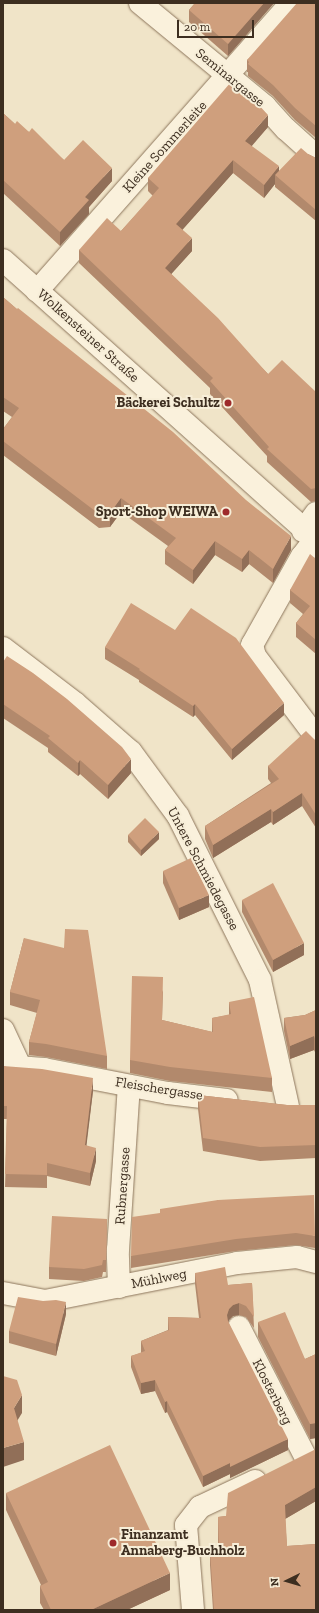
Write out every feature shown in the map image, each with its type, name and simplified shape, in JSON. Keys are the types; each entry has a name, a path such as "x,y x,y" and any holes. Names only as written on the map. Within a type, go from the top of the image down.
{"street":[{"name":"Seminargasse","path":"140,3 265,106 286,129 316,156"},
{"name":"Kleine Sommerleite","path":"38,291 291,3"},
{"name":"Wolkensteiner Straße","path":"3,260 311,537"},
{"path":"316,513 311,537 302,556 252,645 255,656 316,736"},
{"name":"Untere Schmiedegasse","path":"3,648 75,703 131,752 178,816 260,980 288,1106"},
{"path":"3,1030 12,1066"},
{"name":"Fleischergasse","path":"12,1066 44,1068 168,1093 288,1106 309,1106"},
{"name":"Rubnergasse","path":"120,1287 118,1250 130,1086"},
{"name":"Mühlweg","path":"3,1293 45,1301 237,1263 297,1257 316,1262"},
{"name":"Klosterberg","path":"240,1327 310,1453"},
{"path":"193,1610 186,1525 200,1508 310,1453"}],"building":[{"path":"195,3 264,3 228,44 189,10"},
{"path":"297,3 316,3 316,126 295,108 273,85 248,64 249,62 247,60"},
{"path":"231,82 256,102 268,115 245,141 279,166 264,185 233,160 176,224 192,238 165,268 218,318 268,374 282,360 316,392 316,488 311,489 267,449 269,447 210,381 213,378 79,250 107,218 121,231 159,188 148,178"},
{"path":"3,113 15,124 17,121 29,132 32,128 64,160 83,140 112,168 85,197 89,200 60,232 3,180"},
{"path":"301,148 316,158 316,210 275,175"},
{"path":"3,297 173,432 246,500 291,536 273,569 249,550 242,559 215,541 193,570 165,550 176,538 121,498 110,513 99,514 3,441 3,429 19,408 3,397"},
{"path":"310,554 316,559 316,640 296,623 310,606 290,590"},
{"path":"131,603 175,630 191,608 236,638 284,703 232,749 195,704 193,706 139,670 140,669 105,647"},
{"path":"7,656 33,673 67,699 122,747 131,759 108,785 80,760 78,763 48,738 50,736 3,704 3,662"},
{"path":"306,731 315,740 316,739 316,815 302,793 273,812 271,809 213,845 205,826 279,779 268,766"},
{"path":"145,818 159,832 141,850 128,835"},
{"path":"191,858 209,895 179,908 163,871"},
{"path":"273,883 304,943 273,960 242,900"},
{"path":"65,929 88,930 107,1056 29,1042 40,1000 10,992 24,938 64,948"},
{"path":"132,976 163,977 162,1020 213,1032 212,1018 231,1014 229,1002 254,997 272,1078 170,1067 130,1060"},
{"path":"316,1010 316,1041 314,1036 290,1046 284,1018 305,1015"},
{"path":"3,1066 42,1069 93,1078 85,1145 96,1148 90,1173 47,1163 47,1175 5,1174 7,1106 3,1106"},
{"path":"198,1095 287,1105 316,1105 316,1145 260,1147 203,1138"},
{"path":"314,1195 315,1236 296,1233 236,1239 131,1256 132,1217 160,1213 160,1209 218,1200"},
{"path":"52,1216 107,1219 106,1260 103,1260 102,1265 84,1269 49,1267"},
{"path":"225,1267 228,1285 252,1283 254,1317 246,1306 239,1303 233,1305 229,1309 227,1315 228,1321 288,1439 230,1467 230,1463 203,1476 167,1401 165,1402 155,1380 141,1383 131,1356 145,1351 141,1341 169,1330 168,1317 201,1318 195,1273"},
{"path":"18,1297 43,1301 56,1300 66,1302 56,1344 9,1331"},
{"path":"285,1312 305,1359 316,1354 316,1423 310,1424 258,1322"},
{"path":"3,1376 17,1380 22,1395 14,1408 24,1442 3,1448"},
{"name":"Finanzamt Annaberg-Buchholz","path":"110,1445 170,1573 91,1610 51,1610 40,1586 48,1582 6,1493"},
{"path":"316,1449 316,1487 285,1505 287,1546 316,1544 316,1610 214,1610 210,1551 219,1550 218,1517 226,1516 228,1493"}],"place":[{"name":"Bäckerei Schultz","path":"228,403"},
{"name":"Sport-Shop WEIWA","path":"226,512"},
{"name":"Finanzamt Annaberg-Buchholz","path":"113,1543"}]}
